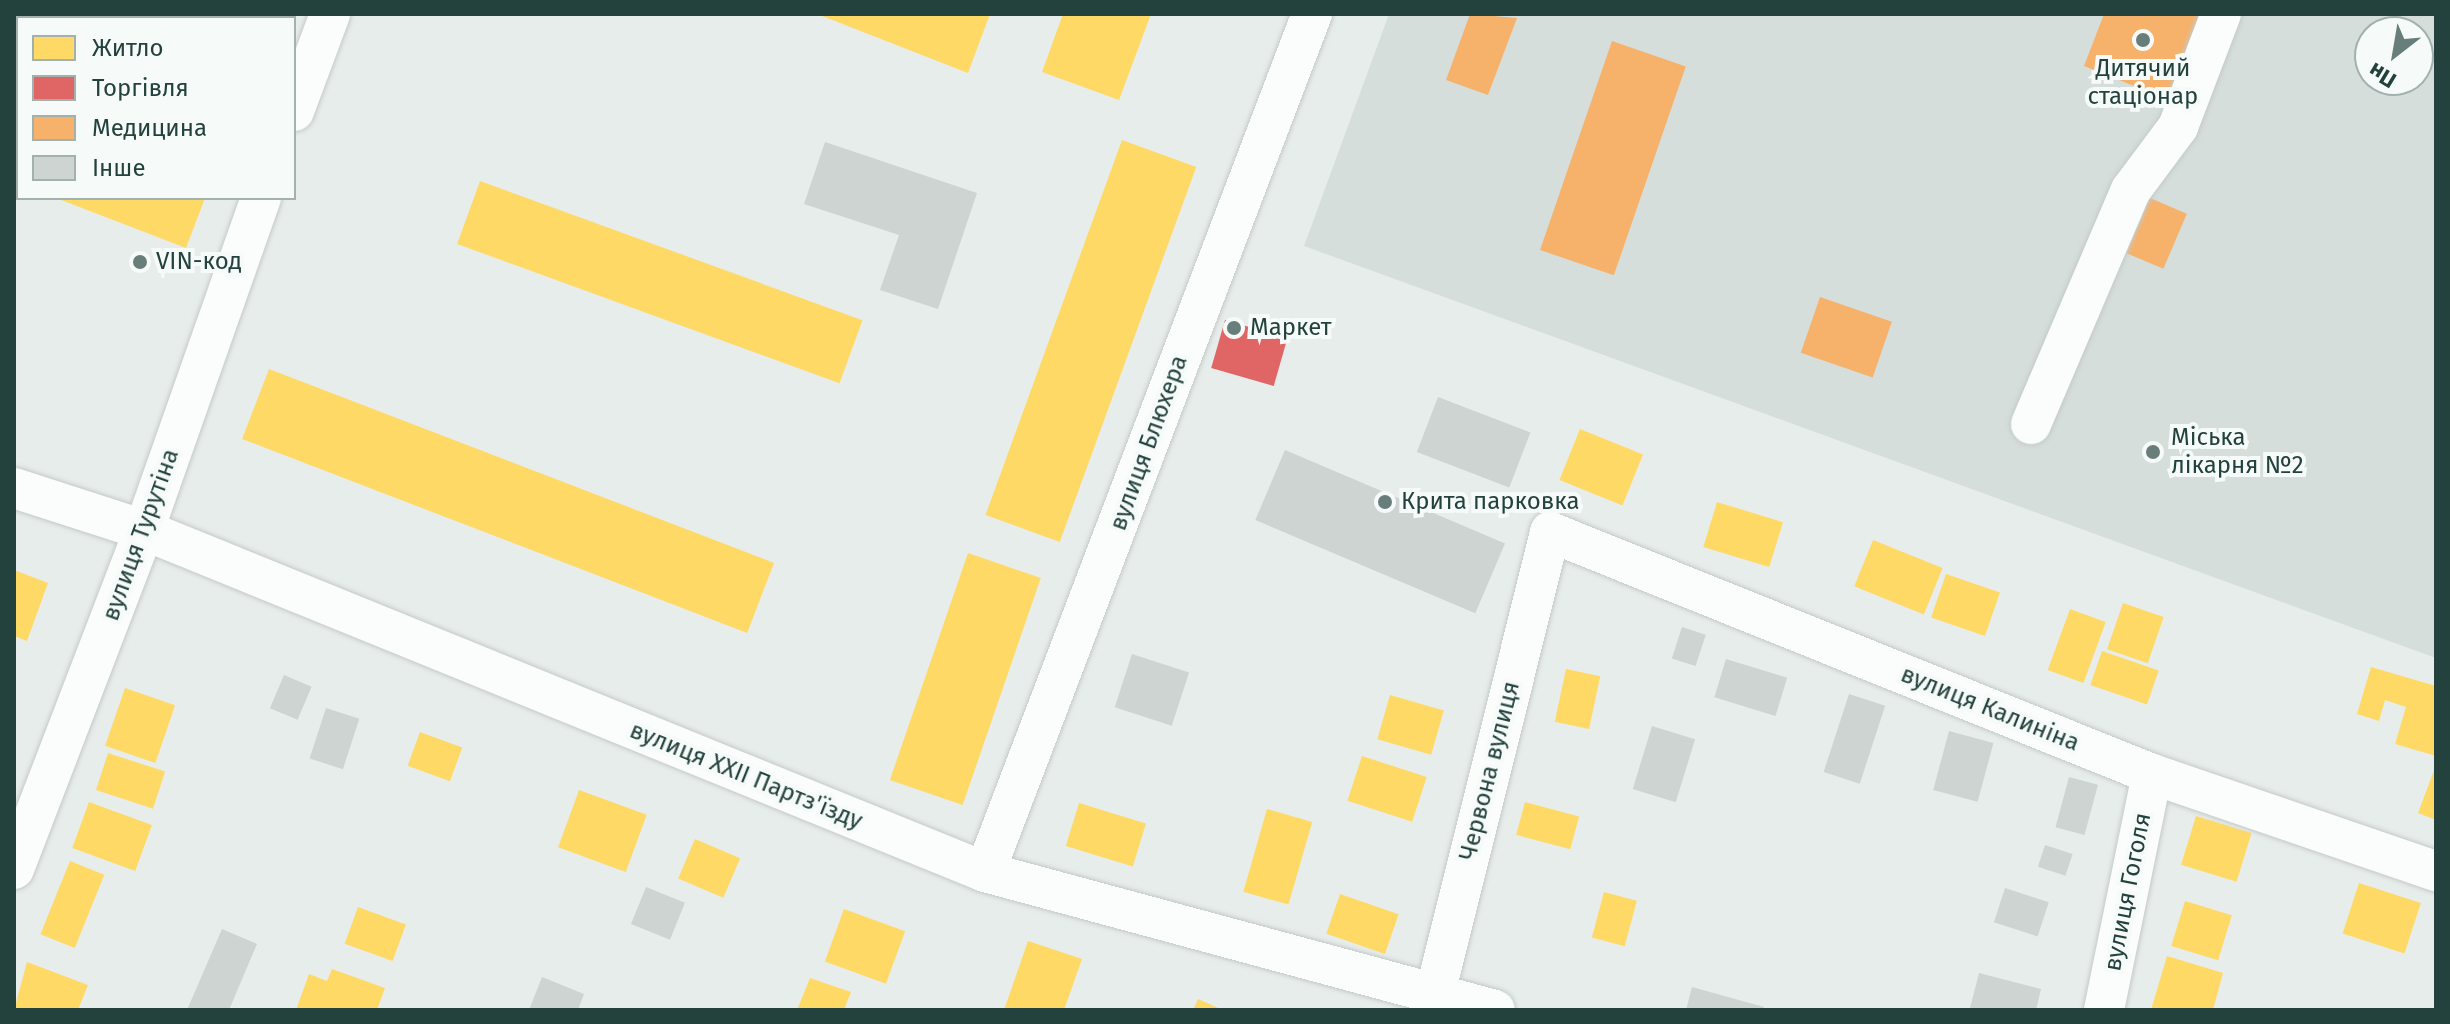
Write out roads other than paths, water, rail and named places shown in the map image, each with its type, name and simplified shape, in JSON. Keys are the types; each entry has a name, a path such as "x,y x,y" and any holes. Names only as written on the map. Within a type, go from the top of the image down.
{"street":[{"path":"296,106 330,14"},
{"name":"вулиця Блюхера","path":"985,872 1312,14"},
{"path":"2031,424 2131,190 2178,127 2221,14"},
{"name":"вулиця Турутіна","path":"14,869 144,530 260,200"},
{"name":"вулиця XXII Партз'їзду","path":"14,488 144,530 985,872 1433,1002 1495,1010"},
{"name":"вулиця Калиніна","path":"1550,532 2152,774 2436,871"},
{"name":"Червона вулиця","path":"1433,1002 1550,532"},
{"name":"вулиця Гоголя","path":"2104,1010 2152,774"}],"place":[{"name":"Дитячий стаціонар","path":"2143,40"},
{"name":"VIN-код","path":"140,262"},
{"name":"Маркет","path":"1234,328"},
{"name":"Міська лікарня №2","path":"2153,452"},
{"name":"Крита парковка","path":"1385,502"}]}
